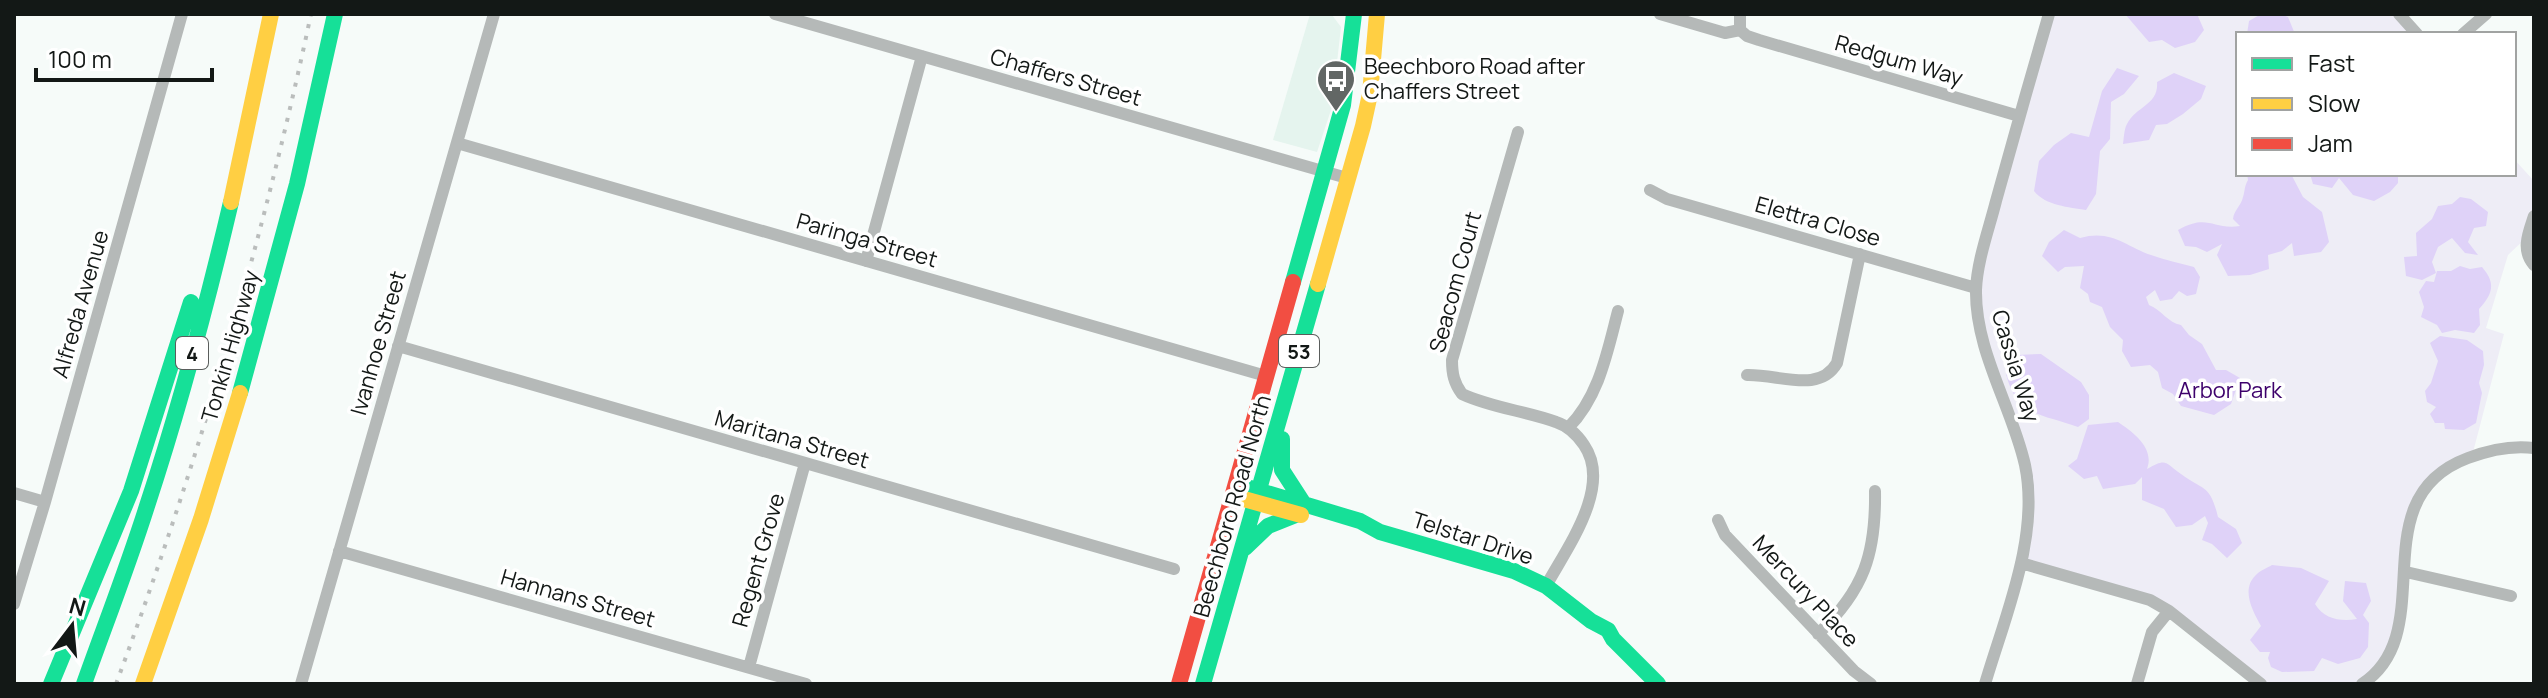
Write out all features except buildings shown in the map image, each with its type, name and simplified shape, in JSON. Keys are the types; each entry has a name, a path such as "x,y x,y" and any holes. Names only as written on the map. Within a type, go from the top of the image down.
{"main road":[{"name":"Tonkin Highway","path":"84,684 147,507 181,392 211,283 271,14"},
{"name":"Tonkin Highway","path":"143,684 203,512 247,370 283,241 335,14"},
{"name":"Beechboro Road North","path":"1179,684 1326,172 1343,105 1354,14"},
{"name":"Beechboro Road North","path":"1203,684 1370,94 1377,14"},
{"path":"51,684 131,491 247,126"},
{"path":"1242,552 1271,523 1301,509 1282,470 1283,408"},
{"name":"Telstar Drive","path":"1235,490 1301,509 1360,521 1380,532 1500,566 1546,586 1591,621 1608,630 1655,683"},
{"path":"156,684 203,512"}],"street":[{"name":"Alfreda Avenue","path":"14,604 182,14"},
{"name":"Ivanhoe Street","path":"301,684 494,14"},
{"name":"Chaffers Street","path":"775,14 1347,178"},
{"name":"Redgum Way","path":"1660,14 1725,33 1740,30 1759,40 2019,116"},
{"path":"1740,14 1740,30"},
{"name":"Cassia Way","path":"1985,684 2021,563 2029,518 2025,467 1985,345 1976,288 2019,116 2049,14"},
{"path":"2399,14 2415,32"},
{"path":"2465,32 2486,14"},
{"path":"866,261 922,56"},
{"name":"Seacom Court","path":"1518,132 1452,360 1452,373 1462,394 1568,428"},
{"name":"Paringa Street","path":"457,143 1266,376"},
{"name":"Elettra Close","path":"1650,190 1667,199 1976,288"},
{"path":"2534,216 2526,248 2527,257 2534,265"},
{"path":"1747,375 1815,381 1832,371 1837,363 1860,254"},
{"path":"1546,586 1580,524 1592,494 1594,476 1587,450 1568,428 1581,415 1596,386 1618,311"},
{"name":"Maritana Street","path":"398,346 1174,569"},
{"path":"2370,682 2388,655 2397,632 2406,572 2408,523 2411,510 2427,486 2447,469 2477,455 2502,448 2534,448"},
{"name":"Regent Grove","path":"749,667 805,463"},
{"path":"1818,634 1840,612 1859,581 1874,539 1875,491"},
{"path":"14,493 45,502"},
{"name":"Mercury Place","path":"1718,520 1725,535 1818,634 1871,684"},
{"name":"Hannans Street","path":"339,551 806,684"},
{"path":"2021,563 2150,600 2169,611 2261,684"},
{"path":"2406,572 2511,596"},
{"path":"2137,684 2152,632 2169,611"}],"shaded area":[{"path":"1310,14 1332,15 1341,27 1332,107 1317,152 1273,140"}],"green space":[{"name":"Arbor Park","path":"2049,14 2399,14 2415,32 2236,32 2236,176 2516,176 2516,161 2534,181 2534,216 2528,236 2508,255 2486,328 2504,334 2472,456 2418,497 2388,655 2362,684 2261,684 2169,611 2021,563 2028,484 1985,345 1976,288"},
{"path":"2125,14 2197,14 2204,30 2195,42 2175,48 2162,40 2149,42"},
{"path":"2261,14 2280,14 2288,17 2294,32 2247,32 2249,21"},
{"path":"2117,68 2139,76 2124,94 2111,102 2110,139 2100,151 2096,194 2086,210 2045,200 2034,191 2039,161 2071,133 2089,137 2102,91"},
{"path":"2174,73 2206,86 2201,99 2167,124 2156,125 2149,140 2123,144 2125,128 2131,118 2151,101 2157,90 2157,82"},
{"path":"2247,176 2292,176 2303,197 2322,212 2329,242 2321,252 2294,256 2292,243 2282,251 2268,255 2269,269 2250,275 2228,276 2217,255 2222,244 2207,252 2185,246 2178,230 2188,225 2203,222 2240,226 2233,219"},
{"path":"2311,176 2398,176 2398,183 2390,192 2374,201 2353,195 2339,178 2332,188 2313,184"},
{"path":"2460,197 2471,199 2488,212 2486,226 2474,228 2468,242 2478,255 2465,253 2452,238 2438,247 2432,262 2436,273 2422,280 2406,276 2404,257 2417,256 2416,233 2432,219 2438,206 2452,204"},
{"path":"2064,230 2080,238 2109,237 2151,255 2194,267 2200,277 2196,294 2187,296 2179,291 2172,299 2160,301 2155,290 2146,297 2149,305 2181,325 2202,344 2216,370 2226,370 2240,378 2231,404 2214,415 2181,406 2173,394 2162,388 2158,372 2150,365 2131,367 2122,351 2123,340 2110,327 2102,307 2090,302 2088,294 2080,288 2084,266 2065,267 2058,272 2042,256 2049,242"},
{"path":"2460,266 2470,269 2482,267 2491,283 2490,293 2479,309 2480,325 2474,333 2455,330 2442,333 2437,325 2421,317 2424,307 2419,292 2426,281 2434,282 2437,271 2451,271"},
{"path":"2440,336 2467,340 2483,351 2484,365 2479,383 2482,393 2476,423 2464,430 2445,429 2444,423 2435,423 2430,414 2436,407 2427,402 2425,391 2438,361 2430,343"},
{"path":"2041,354 2081,382 2089,395 2089,419 2078,427 2033,412 2017,399 2011,388 2006,374 2016,355"},
{"path":"2118,422 2136,436 2145,448 2149,461 2147,469 2165,463 2209,493 2218,517 2236,529 2242,543 2227,558 2212,544 2202,540 2208,523 2205,516 2192,525 2176,527 2164,509 2142,500 2142,477 2135,484 2103,489 2097,476 2084,479 2068,466 2077,459 2088,425"},
{"path":"2272,565 2301,568 2329,581 2315,604 2323,613 2339,620 2357,619 2343,601 2345,581 2366,583 2371,601 2363,615 2369,623 2368,647 2360,658 2338,664 2322,658 2314,671 2282,672 2271,667 2270,652 2260,652 2250,640 2261,626 2252,608 2249,588 2255,576"}],"railway":[{"path":"116,684 174,519 226,352 272,184 311,14"}],"traffic: fast":[{"path":"240,393 297,184 335,14"},
{"path":"1293,282 1343,105 1354,14"},
{"path":"84,684 171,431 231,202"},
{"path":"1203,684 1318,284"},
{"path":"51,684 131,491 191,302"},
{"path":"1282,439 1282,470 1304,504"},
{"path":"1237,484 1360,521 1380,532 1514,571 1546,586 1591,621 1608,630 1613,639 1658,684"},
{"path":"1245,548 1268,526 1298,514"}],"traffic: slow":[{"path":"231,202 271,14"},
{"path":"1318,284 1370,94 1377,14"},
{"path":"143,684 201,519 240,393"},
{"path":"1233,496 1301,515"}],"traffic: jam":[{"path":"1179,684 1293,282"}],"place":[{"name":"Beechboro Road after Chaffers Street","path":"1336,113"}]}
